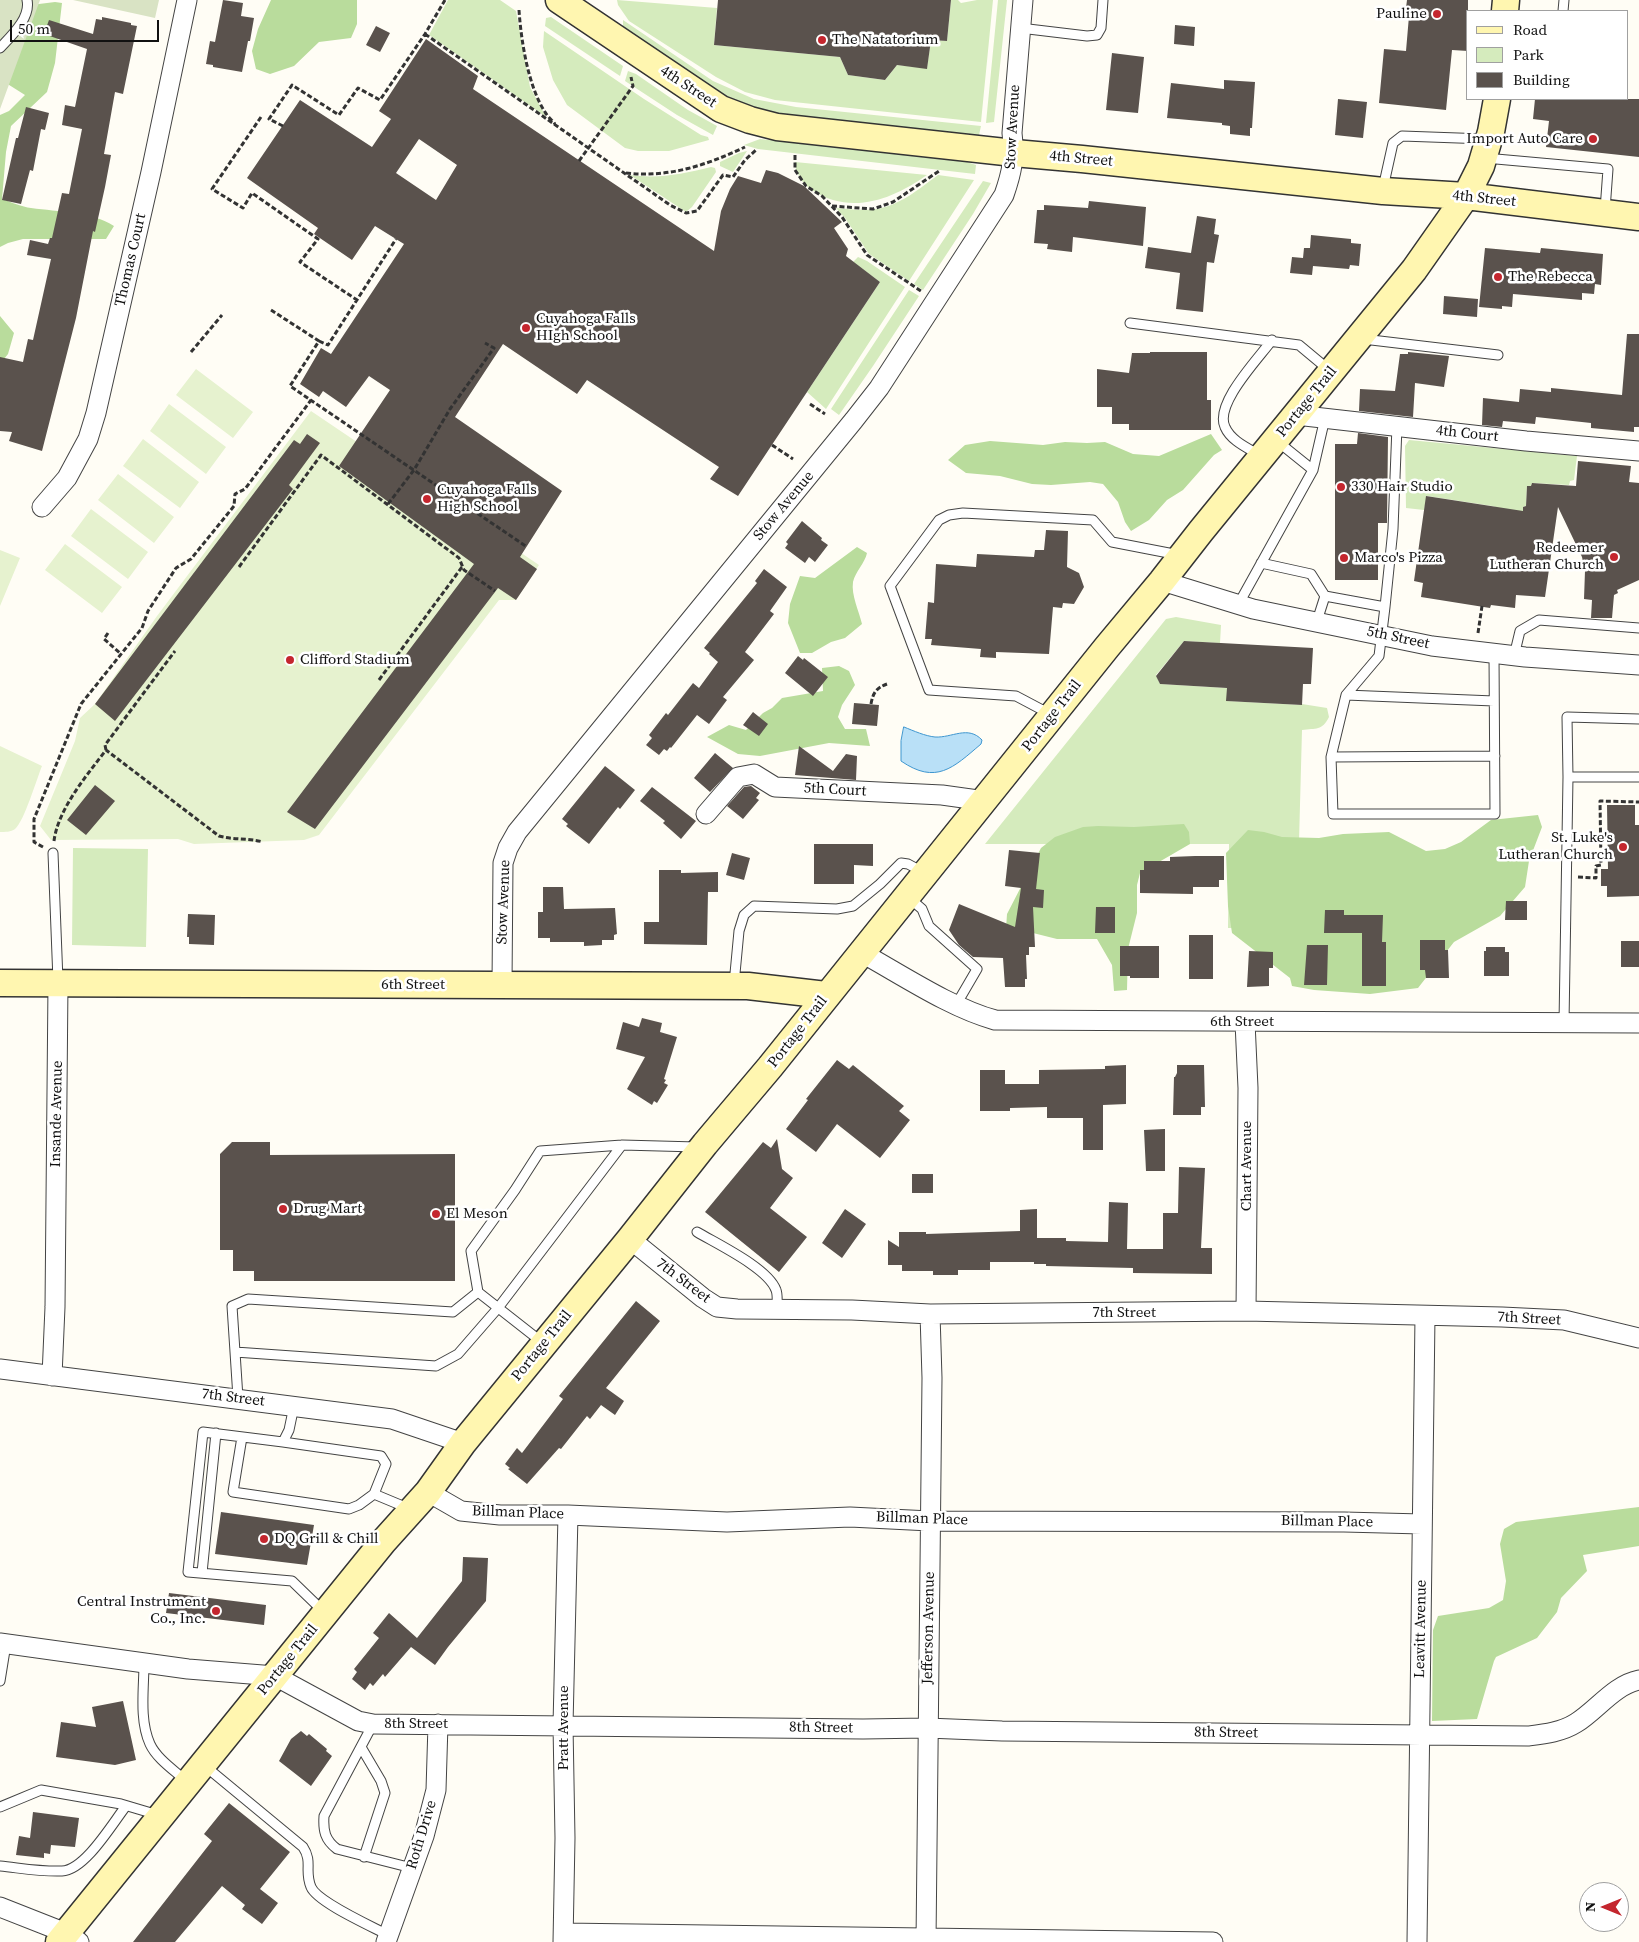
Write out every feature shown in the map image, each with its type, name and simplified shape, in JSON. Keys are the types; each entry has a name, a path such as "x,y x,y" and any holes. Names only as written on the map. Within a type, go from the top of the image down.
{"main road":[{"name":"4th Street","path":"559,0 623,45 721,109 750,120 792,129 1383,191 1466,196 1639,217"},
{"name":"Portage Trail","path":"68,1939 160,1816 383,1542 420,1501 463,1443 770,1067 826,995 862,953 1357,338 1414,270 1466,196 1486,148 1496,100"},
{"name":"6th Street","path":"0,983 748,986 826,995"}],"street":[{"name":"Thomas Court","path":"42,507 67,478 88,439 96,413 151,172 187,0"},
{"name":"Stow Avenue","path":"502,985 503,863 508,848 518,832 879,388 1004,195 1011,174 1014,153 1012,133 1023,0"},
{"name":"4th Court","path":"1296,415 1639,451"},
{"name":"5th Street","path":"1162,581 1238,605 1432,646 1514,656 1639,665"},
{"name":"5th Court","path":"706,814 738,777 754,774 775,787 942,795 984,801"},
{"name":"6th Street","path":"862,953 979,1016 1010,1021 1639,1023"},
{"name":"Insande Avenue","path":"52,1376 55,1306 58,983"},
{"name":"Chart Avenue","path":"1245,1022 1248,1088 1246,1311"},
{"name":"7th Street","path":"630,1239 674,1276 717,1307 737,1309 852,1310 930,1314 1246,1311 1502,1317 1564,1320 1639,1338"},
{"name":"Jefferson Avenue","path":"926,1940 932,1378 930,1314"},
{"name":"Leavitt Avenue","path":"1417,1942 1425,1316"},
{"name":"7th Street","path":"0,1368 392,1419 463,1443"},
{"name":"Billman Place","path":"420,1501 462,1511 500,1515 568,1515 727,1522 850,1517 930,1520 1422,1524"},
{"name":"Pratt Avenue","path":"563,1938 565,1838 563,1725 568,1515"},
{"name":"8th Street","path":"3,1643 188,1669 275,1676 358,1721 373,1724 928,1728 1012,1731 1528,1736 1543,1734 1574,1724 1593,1711 1621,1686 1639,1680"},
{"name":"Roth Drive","path":"387,1938 424,1836 436,1790 438,1724"},
{"path":"0,1907 68,1939"},
{"path":"563,1938 1213,1942"}],"lane":[{"path":"0,48 23,21 28,4 27,0"},
{"path":"1020,28 1087,36 1097,35 1100,28 1103,0"},
{"path":"1383,191 1393,142 1402,136 1608,169 1604,213"},
{"path":"1130,323 1299,344 1331,372"},
{"path":"1357,338 1498,355"},
{"path":"1272,340 1228,399 1222,417 1224,426 1233,438 1270,448 1313,470"},
{"path":"1238,605 1313,470 1325,418"},
{"path":"1397,426 1393,529 1379,656 1346,695 1330,757 1333,814 1495,814 1494,654"},
{"path":"1053,715 1016,696 929,690 890,586 939,520 949,515 963,513 1093,520 1112,542 1182,556"},
{"path":"1261,563 1311,574 1325,596 1385,607"},
{"path":"1317,621 1325,596"},
{"path":"1514,656 1520,631 1539,620 1639,628"},
{"path":"1346,695 1494,701"},
{"path":"1564,1023 1568,777 1567,717 1639,719"},
{"path":"1330,757 1495,756"},
{"path":"1568,777 1639,777"},
{"name":"Insande Avenue","path":"53,853 58,983"},
{"path":"734,986 739,931 744,915 754,906 837,909 853,906 901,863 908,864 926,873"},
{"path":"907,896 922,909 929,926 976,969 956,1005"},
{"path":"235,1352 436,1366 458,1354 498,1308 622,1145"},
{"path":"544,1343 478,1292 471,1251 515,1190 540,1151 622,1145 703,1147"},
{"path":"697,1232 758,1269 769,1278 776,1291 777,1309"},
{"path":"238,1398 232,1306 248,1300 453,1312 478,1292"},
{"path":"284,1442 289,1430 294,1406"},
{"path":"242,1437 233,1492 349,1509 359,1505 374,1494 386,1464 381,1456 284,1442 203,1432 188,1572 292,1581 326,1614"},
{"path":"202,1573 216,1433"},
{"path":"374,1494 420,1501"},
{"path":"0,1681 3,1643"},
{"path":"144,1663 143,1705 146,1726 150,1744 160,1757 195,1773 303,1847 308,1855 307,1879 312,1890 322,1899 387,1938"},
{"path":"373,1724 324,1816 323,1830 328,1842 336,1849 412,1868"},
{"path":"361,1747 381,1781 384,1793 364,1857"},
{"path":"1,1809 41,1790 126,1806 160,1816"},
{"path":"0,1866 64,1871 75,1867 86,1858 126,1806"}],"path":[{"path":"283,126 269,119 292,85 340,116 358,88 380,100 425,34 445,0"},
{"path":"519,10 520,27 529,74 545,112 559,128"},
{"path":"425,34 670,205 686,214 698,211 723,175 733,177 756,150"},
{"path":"579,161 634,86 623,45"},
{"path":"261,117 212,189 243,208 252,193 318,238 300,262 357,300"},
{"path":"624,173 652,175 688,170 745,147"},
{"path":"795,155 795,170 806,186 822,196 842,217 867,255 937,300"},
{"path":"831,206 873,209 893,202 939,171"},
{"path":"270,310 328,345 396,238"},
{"path":"191,352 222,316"},
{"path":"319,341 290,386 527,547"},
{"path":"388,504 414,470 450,409 494,348 485,343"},
{"path":"175,652 105,745 106,750 78,787 55,832 53,853 34,842 34,819 81,704 142,628 148,611 176,568 191,559 222,521 234,506 235,494 245,489 311,400"},
{"path":"810,404 825,414"},
{"path":"772,445 793,459"},
{"path":"239,567 321,454 460,558 464,570 495,591"},
{"path":"379,680 463,566"},
{"path":"1478,634 1482,606"},
{"path":"108,633 104,639 121,654"},
{"path":"872,704 873,694 880,686 887,684"},
{"path":"106,750 219,836 233,840 250,838 263,842"},
{"path":"1574,877 1596,878 1596,866 1601,866 1600,801 1639,802"}],"green space":[{"path":"0,0 40,0 0,109"},
{"path":"73,0 159,0 155,18"},
{"path":"271,0 357,0 357,24 351,38 319,42 294,66 270,74 256,69 252,51 258,29"},
{"path":"448,0 500,0 516,11 530,87 546,117 429,35"},
{"path":"617,0 717,8 714,45 840,57 848,75 885,80 897,65 927,68 931,40 947,41 951,0 958,0 961,3 993,0 981,122 775,100 745,92 716,77 629,21 618,5"},
{"path":"998,0 1007,0 994,122 986,123"},
{"path":"62,3 55,63 47,92 11,126 6,152 2,199 20,206 95,217 114,226 106,239 23,239 0,247 0,115 9,111 25,95 6,83 31,5"},
{"path":"551,17 623,66 620,76 545,26 546,18"},
{"path":"623,20 713,81 754,99 796,107 981,126 979,135 770,113 733,102 623,31"},
{"path":"544,31 644,99 701,135 708,137 709,140 669,151 638,151 625,148 567,105 553,80 543,47"},
{"path":"628,71 636,74 688,110 717,126 713,135 677,115 625,81"},
{"path":"760,139 967,162 976,165 975,174 758,149 744,145"},
{"path":"747,151 733,172 720,166 720,162"},
{"path":"795,162 927,175 914,184 886,197 857,203 842,202 827,198 809,188 798,174"},
{"path":"711,167 715,168 716,172 692,207 686,212 630,175 671,175"},
{"path":"938,175 974,180 909,281 869,254 836,208 866,210 884,207 909,196"},
{"path":"983,181 991,183 923,290 914,284"},
{"path":"858,257 905,287 826,409 807,392 880,282 853,262"},
{"path":"909,290 919,296 839,415 831,409"},
{"path":"0,316 14,333 8,354 0,364"},
{"path":"196,369 253,412 233,438 176,395"},
{"path":"169,404 226,447 206,474 150,431"},
{"name":"Clifford Stadium","path":"311,411 539,565 516,600 499,600 319,835 304,840 194,844 178,839 51,840 40,826 75,741 80,718 95,704 157,616"},
{"path":"1211,434 1222,450 1214,455 1183,490 1167,500 1149,520 1131,531 1125,522 1118,502 1103,484 1090,482 1051,485 1032,484 1000,476 966,473 948,460 965,445 990,441 1043,445 1065,442 1105,442 1133,454 1159,456"},
{"path":"143,439 199,482 180,508 123,466"},
{"path":"1409,440 1577,456 1574,480 1570,481 1569,485 1532,483 1531,486 1527,486 1526,506 1523,507 1523,515 1492,506 1427,496 1424,510 1406,508 1405,446"},
{"path":"118,474 174,517 154,543 98,500"},
{"path":"91,509 148,552 128,579 71,536"},
{"path":"65,544 122,587 102,613 45,570"},
{"path":"857,547 867,553 853,582 854,598 862,624 845,638 831,642 812,653 800,653 788,623 790,604 800,576 815,578"},
{"path":"0,550 20,558 0,606"},
{"path":"1176,617 1221,625 1220,643 1184,641 1156,675 1160,684 1227,688 1227,701 1302,704 1327,708 1329,717 1324,725 1318,728 1302,730 1299,842 1288,928 1228,928 1229,844 985,844 1166,619"},
{"path":"839,666 849,671 855,685 842,705 838,717 845,729 866,729 870,746 829,743 760,756 738,754 707,737 729,725 746,730 782,698 823,691 822,668"},
{"path":"0,746 42,766 19,825 15,829 6,832 0,832"},
{"path":"1538,815 1542,827 1529,861 1525,887 1500,916 1454,942 1418,988 1370,994 1314,990 1292,986 1290,978 1232,933 1228,906 1226,853 1248,830 1282,837 1319,838 1343,834 1389,832 1426,851 1445,849 1461,842 1491,820"},
{"path":"1184,824 1189,832 1190,844 1140,873 1137,885 1137,913 1128,949 1127,990 1114,991 1112,965 1097,939 1057,939 1017,929 1006,929 1007,914 1041,848 1055,837 1083,827 1134,827"},
{"path":"73,848 148,849 146,947 72,945"},
{"path":"1639,1507 1639,1546 1583,1555 1587,1571 1561,1598 1557,1612 1537,1638 1496,1657 1477,1719 1432,1721 1433,1630 1438,1616 1489,1608 1503,1600 1506,1581 1500,1544 1504,1529 1516,1522"}],"water":[{"path":"904,727 935,737 971,733 982,740 981,744 953,766 944,770 924,772 901,761 901,741"}],"building":[{"path":"223,0 243,3 241,16 254,18 242,72 206,64 210,41 215,42"},
{"name":"The Natatorium","path":"718,0 951,0 947,41 931,40 927,69 897,65 885,80 848,75 840,57 714,45"},
{"path":"1407,0 1468,0 1468,10 1466,10 1466,51 1452,50 1446,110 1379,103 1384,49 1406,51 1409,16 1405,16"},
{"path":"102,17 137,26 123,94 115,92 104,154 111,155 105,187 95,232 93,231 76,318 42,451 9,441 12,432 0,431 0,357 23,362 28,339 33,340 51,259 27,255 30,240 48,244 50,238 52,238 62,193 69,194 82,129 62,125 65,105 75,107 87,49 44,34 49,20 93,34 96,19 102,20"},
{"path":"1175,25 1195,27 1194,46 1174,44"},
{"path":"376,26 390,33 380,52 366,45"},
{"name":"Cuyahoga Falls High School","path":"426,39 478,76 473,89 714,251 721,211 730,189 738,176 761,183 766,170 778,173 804,186 842,222 834,228 848,249 846,256 880,282 738,496 710,479 719,467 587,380 577,394 503,344 455,417 562,491 520,557 537,569 516,600 498,588 315,829 287,812 474,564 339,466 390,390 369,376 346,407 323,391 319,397 300,384 321,348 331,354 404,244 375,226 352,260 314,234 318,228 247,178 300,100 372,147 391,119 379,111","holes":["419,139 457,165 436,200 396,173"]},
{"path":"1112,53 1144,57 1138,113 1106,110"},
{"path":"1224,80 1255,82 1250,136 1230,134 1230,126 1222,125 1222,123 1167,118 1171,83 1224,89"},
{"path":"1338,99 1367,102 1363,138 1335,135"},
{"path":"1639,99 1639,157 1546,147 1549,121 1533,119 1535,100"},
{"path":"26,107 49,113 45,130 41,129 33,171 30,170 21,204 2,200 16,138 18,138"},
{"path":"1089,201 1146,207 1143,246 1073,237 1072,252 1047,249 1048,244 1034,243 1037,210 1044,210 1044,205 1088,208"},
{"path":"1197,216 1216,219 1214,234 1219,235 1214,263 1207,262 1203,312 1176,309 1180,273 1145,268 1148,247 1191,253"},
{"path":"1311,235 1351,239 1351,243 1361,244 1359,266 1350,265 1349,269 1313,266 1312,275 1290,273 1292,257 1303,258 1304,248 1310,248"},
{"path":"1485,248 1540,253 1541,248 1603,254 1601,285 1595,284 1594,294 1582,293 1582,300 1513,294 1512,307 1502,306 1502,309 1479,307"},
{"path":"1444,296 1478,299 1477,317 1443,314"},
{"path":"1627,334 1639,334 1639,427 1634,427 1634,432 1591,428 1591,423 1536,417 1535,424 1503,421 1502,427 1482,425 1483,398 1519,402 1520,389 1551,392 1551,388 1622,395"},
{"path":"1207,352 1207,400 1211,400 1211,430 1129,430 1129,424 1112,424 1112,407 1097,407 1097,369 1129,373 1132,353"},
{"path":"1408,352 1449,356 1444,387 1415,383 1413,417 1359,411 1360,389 1395,391 1400,354 1408,354"},
{"path":"1358,433 1388,437 1387,523 1378,523 1378,580 1335,580 1335,444 1357,444"},
{"path":"307,434 320,443 289,485 293,489 115,721 95,704 294,440 300,444"},
{"path":"1578,461 1631,466 1629,482 1639,483 1639,580 1617,590 1618,593 1614,595 1612,618 1591,618 1592,600 1584,599 1585,571 1582,557 1558,507 1545,597 1516,595 1515,608 1491,605 1490,608 1421,597 1423,583 1414,581 1426,496 1523,511 1523,507 1526,506 1527,486 1531,486 1532,483 1576,486"},
{"path":"802,521 828,545 815,562 809,557 805,563 785,548 788,544 786,542"},
{"path":"1046,530 1068,531 1067,567 1079,573 1084,587 1074,604 1063,603 1062,608 1053,607 1049,654 996,652 996,658 980,657 981,649 931,645 932,639 925,639 928,602 934,603 936,564 976,567 977,554 1034,557 1035,550 1044,550"},
{"path":"764,569 787,587 770,611 774,614 745,652 754,660 723,697 727,700 709,724 697,715 671,748 667,751 664,749 659,755 646,745 652,738 649,735 666,713 668,715 693,683 699,688 718,662 704,648 757,583 755,581"},
{"path":"1184,641 1313,648 1311,684 1303,684 1302,705 1226,701 1227,688 1160,684 1156,676"},
{"path":"798,656 803,660 804,658 828,677 813,696 785,673"},
{"path":"854,703 879,705 877,726 852,724"},
{"path":"753,712 768,724 759,736 743,725"},
{"path":"799,746 833,771 846,754 857,756 856,780 795,775"},
{"path":"715,753 733,768 710,792 694,778"},
{"path":"605,766 635,790 620,809 618,807 589,844 566,826 568,824 562,819"},
{"path":"95,785 115,801 86,835 67,820"},
{"path":"751,786 760,793 756,798 759,800 743,819 727,806 744,787"},
{"path":"652,787 696,821 681,839 663,823 665,821 640,801"},
{"name":"St. Luke's Lutheran Church","path":"1607,805 1635,805 1635,825 1639,825 1639,896 1607,897 1607,886 1601,886 1601,869 1608,869"},
{"path":"814,844 873,844 873,866 854,865 854,884 814,884"},
{"path":"1009,850 1040,853 1036,889 1044,890 1043,908 1033,907 1035,947 1029,947 1029,955 1026,955 1027,979 1025,979 1025,987 1005,987 1003,958 973,957 959,945 949,930 959,904 1015,927 1021,888 1005,886"},
{"path":"732,853 750,858 744,880 726,875"},
{"path":"1224,856 1224,880 1219,880 1219,887 1193,887 1193,894 1140,893 1140,870 1144,870 1144,861 1170,861 1170,857"},
{"path":"659,870 681,870 681,873 718,872 718,892 708,892 707,945 644,944 644,922 659,922"},
{"path":"543,887 563,887 564,909 615,908 617,934 614,935 614,940 602,940 602,945 584,946 584,942 550,942 550,938 538,938 538,912 543,912"},
{"path":"1506,901 1527,901 1527,920 1505,920"},
{"path":"1096,907 1115,907 1115,933 1095,933"},
{"path":"1325,910 1344,910 1344,915 1383,915 1382,942 1386,942 1386,986 1362,986 1362,933 1324,933"},
{"path":"188,914 215,915 214,945 189,944 189,937 187,937"},
{"path":"1189,935 1213,935 1213,979 1189,979"},
{"path":"1420,940 1445,940 1445,950 1448,950 1449,978 1426,978 1425,970 1420,970"},
{"path":"1621,941 1639,941 1639,967 1621,967"},
{"path":"1307,945 1328,945 1327,985 1304,985"},
{"path":"1120,946 1159,946 1159,978 1120,976"},
{"path":"1486,947 1505,947 1505,952 1509,952 1509,976 1484,976 1484,951 1486,951"},
{"path":"1249,951 1273,952 1273,968 1269,968 1269,986 1247,987"},
{"path":"642,1018 662,1023 660,1032 677,1037 664,1079 666,1080 664,1083 668,1085 657,1103 654,1101 652,1105 627,1089 645,1057 616,1049 623,1022 639,1027"},
{"path":"837,1060 849,1069 853,1065 904,1106 899,1111 910,1120 880,1158 837,1124 816,1152 786,1129 808,1100 806,1099"},
{"path":"1126,1065 1126,1104 1103,1105 1103,1150 1083,1150 1083,1118 1047,1118 1047,1107 1010,1108 1010,1111 980,1111 980,1070 1005,1070 1005,1084 1039,1084 1039,1070 1105,1069 1105,1066"},
{"path":"1177,1065 1204,1065 1205,1107 1201,1107 1201,1115 1173,1115 1174,1077 1177,1073"},
{"path":"1165,1129 1165,1171 1146,1171 1144,1130"},
{"path":"777,1139 782,1169 793,1178 770,1208 807,1237 779,1272 705,1212 763,1142 771,1148"},
{"path":"232,1142 270,1142 270,1155 455,1154 455,1281 254,1281 254,1271 233,1271 233,1250 220,1250 220,1154"},
{"path":"1179,1167 1205,1168 1201,1248 1212,1248 1212,1274 1133,1273 1133,1268 1046,1266 1046,1264 1034,1264 1034,1262 990,1262 990,1270 958,1270 958,1275 933,1275 933,1271 902,1271 902,1265 888,1265 888,1240 899,1247 899,1232 926,1232 926,1234 1020,1231 1020,1210 1037,1209 1037,1238 1066,1238 1066,1241 1108,1242 1109,1202 1128,1203 1127,1249 1163,1249 1163,1213 1178,1213"},
{"path":"912,1174 933,1174 933,1193 912,1193"},
{"path":"845,1209 866,1224 842,1258 822,1243"},
{"path":"636,1301 660,1321 606,1388 624,1401 615,1415 601,1405 590,1419 587,1416 561,1449 559,1448 527,1484 508,1469 510,1468 505,1464 517,1448 522,1453 563,1399 559,1396"},
{"name":"DQ Grill & Chill","path":"221,1512 314,1525 307,1565 215,1554"},
{"path":"463,1557 488,1558 486,1601 435,1665 411,1647 385,1677 383,1674 373,1686 370,1683 365,1690 352,1679 357,1672 354,1669 379,1638 373,1633 389,1613 417,1638 462,1581"},
{"path":"169,1593 266,1605 264,1625 166,1613"},
{"path":"123,1701 136,1760 115,1765 56,1757 61,1722 96,1727 92,1707"},
{"path":"301,1731 307,1736 309,1734 327,1749 326,1751 332,1756 311,1786 279,1761 291,1739"},
{"path":"229,1803 290,1852 260,1889 278,1903 262,1924 242,1909 245,1905 222,1886 175,1942 133,1942 212,1841 204,1834"},
{"path":"33,1812 79,1818 75,1847 51,1845 50,1854 44,1853 44,1858 16,1855 19,1836 30,1838"}],"place":[{"name":"Pauline","path":"1437,14"},
{"name":"The Natatorium","path":"822,40"},
{"name":"Import Auto Care","path":"1593,139"},
{"name":"The Rebecca","path":"1498,277"},
{"name":"Cuyahoga Falls HIgh School","path":"526,328"},
{"name":"330 Hair Studio","path":"1341,487"},
{"name":"Cuyahoga Falls High School","path":"427,499"},
{"name":"Redeemer Lutheran Church","path":"1614,557"},
{"name":"Marco's Pizza","path":"1344,558"},
{"name":"Clifford Stadium","path":"290,660"},
{"name":"St. Luke's Lutheran Church","path":"1623,847"},
{"name":"Drug Mart","path":"283,1209"},
{"name":"El Meson","path":"436,1214"},
{"name":"DQ Grill & Chill","path":"264,1539"},
{"name":"Central Instrument Co., Inc.","path":"216,1611"}]}
